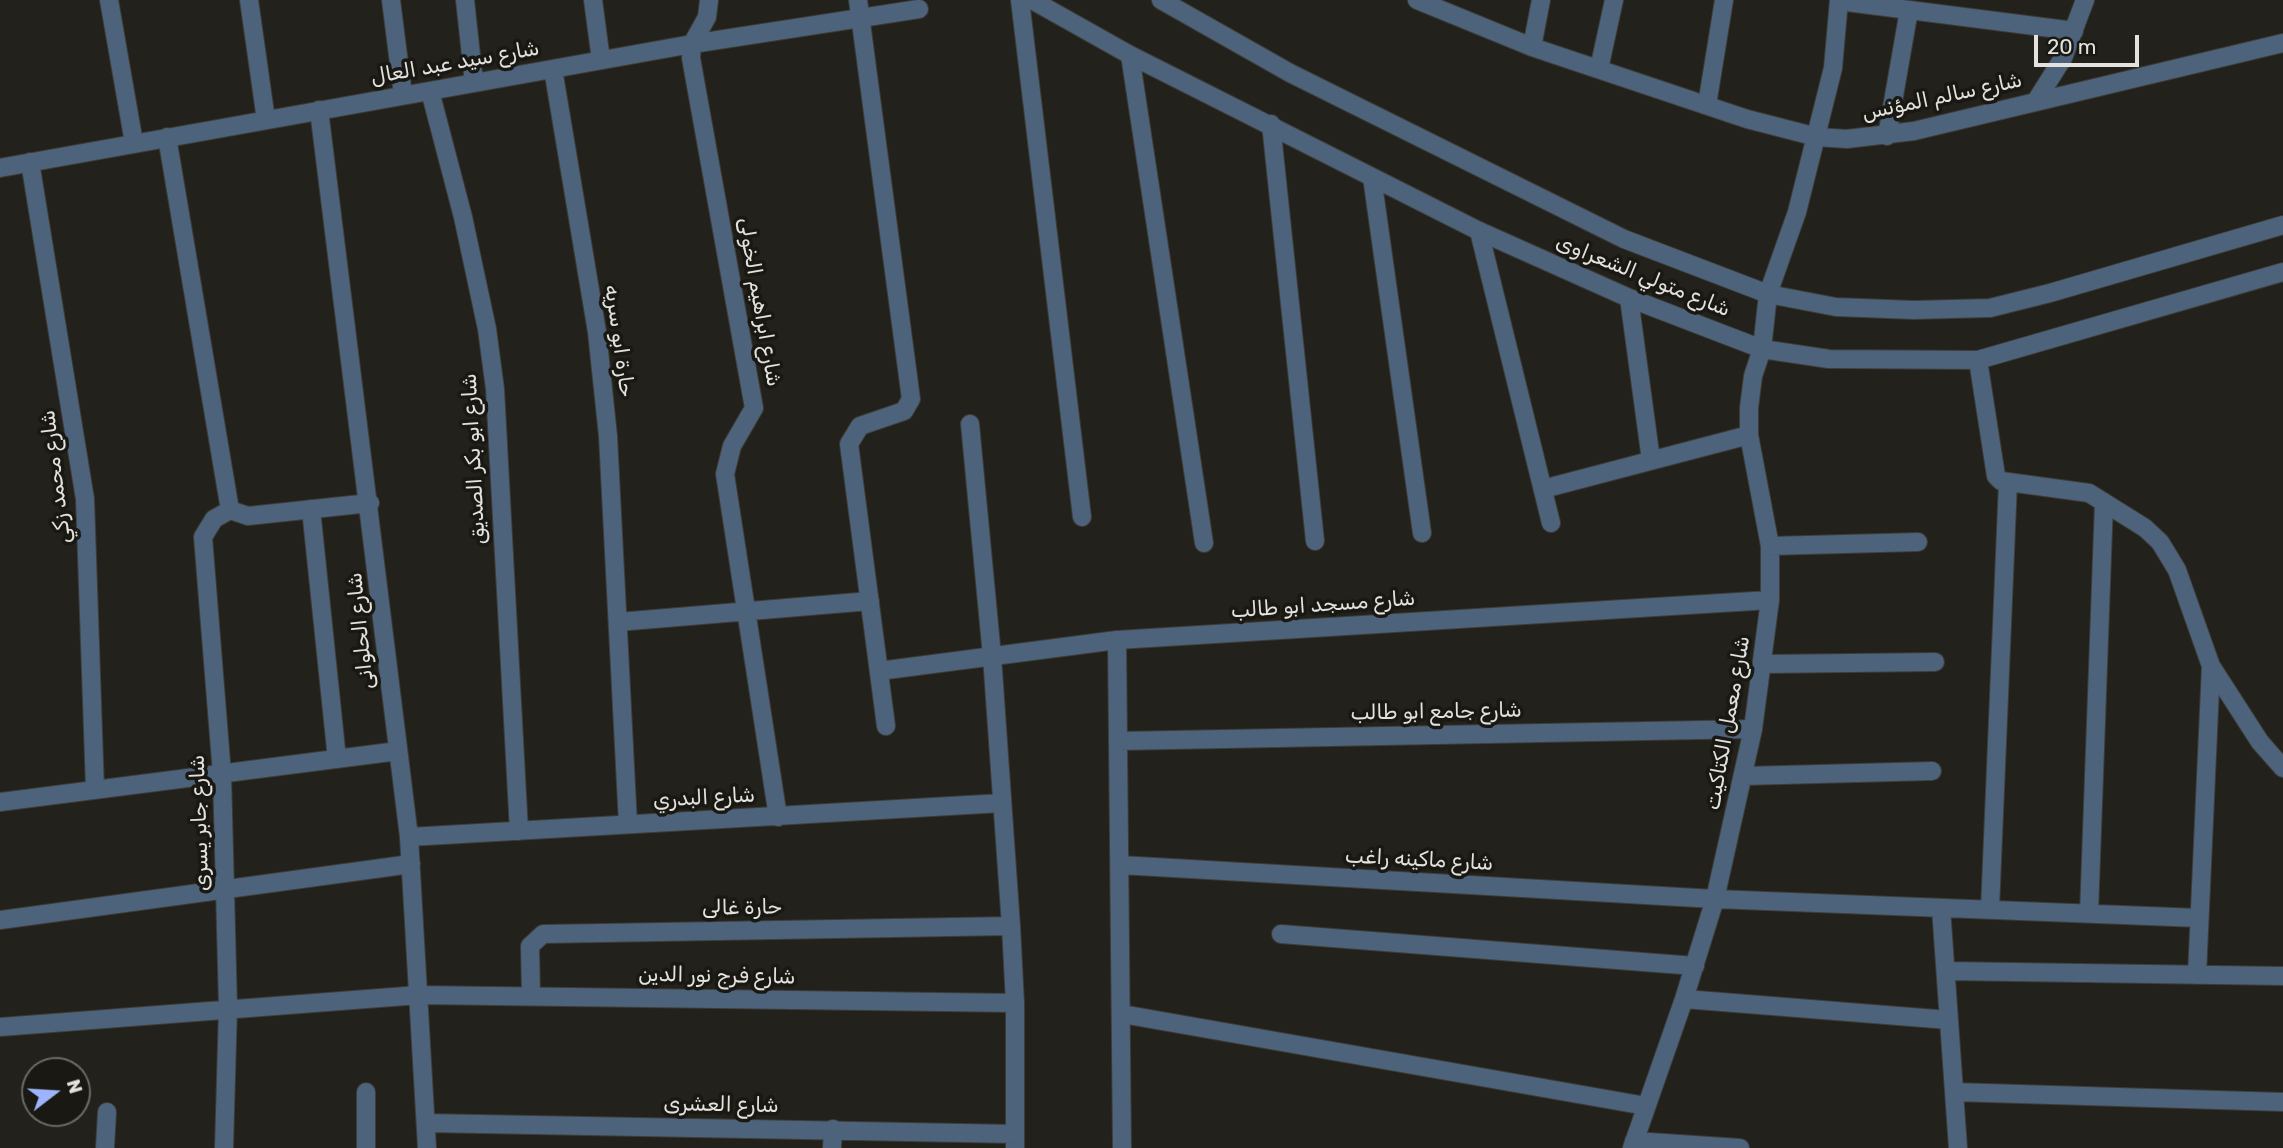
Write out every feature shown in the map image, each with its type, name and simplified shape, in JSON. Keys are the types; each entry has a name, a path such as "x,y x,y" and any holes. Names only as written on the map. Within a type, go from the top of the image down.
{"street":[{"path":"109,0 134,143"},
{"path":"249,0 265,120"},
{"path":"391,0 403,95"},
{"path":"465,0 474,83"},
{"path":"593,0 601,60"},
{"path":"692,44 707,17 709,0"},
{"path":"1020,0 1082,517"},
{"name":"شارع متولي الشعراوى","path":"1032,0 1130,55 1479,231 1629,298 1762,349 1829,359 1978,360 2283,272"},
{"name":"شارع متولي الشعراوى","path":"1161,0 1290,73 1624,239 1768,294 1836,307 1914,310 1990,307 2050,293 2283,225"},
{"name":"شارع سالم المؤنس","path":"1417,0 1532,47 1707,105 1817,137 1847,139 1887,136 2283,43"},
{"path":"1532,47 1541,0"},
{"path":"1599,69 1614,0"},
{"path":"1707,105 1724,0"},
{"path":"1839,0 2074,31"},
{"name":"شارع معمل الكتاكيت","path":"1633,1144 1695,967 1715,899 1754,729 1770,600 1770,547 1749,435 1752,387 1762,349 1768,294 1797,212 1833,68 1839,0"},
{"path":"2036,101 2063,58 2085,0"},
{"path":"859,9 910,405 904,411 860,426 849,444 886,726"},
{"name":"شارع سيد عبد العال","path":"0,167 692,44 859,9 919,9"},
{"path":"1887,136 1909,10"},
{"name":"شارع ابراهيم الخولى","path":"692,44 691,58 753,394 754,408 732,446 725,474 778,817"},
{"path":"1130,55 1204,544"},
{"name":"حارة ابو سريه","path":"553,69 597,332 608,436 628,824"},
{"name":"شارع ابو بكر الصديق","path":"429,91 463,217 487,330 495,389 519,831"},
{"name":"شارع الحلوانى","path":"319,110 370,503 409,837 426,1148"},
{"path":"1271,124 1315,541"},
{"path":"167,137 230,510 248,516 370,503"},
{"name":"شارع محمد زكي","path":"30,162 85,499 95,789"},
{"path":"1372,177 1422,533"},
{"path":"1479,231 1551,523"},
{"path":"1629,298 1651,460"},
{"path":"1978,360 1996,477 2008,482 2089,493 2145,528 2160,542 2177,570 2211,666 2260,742 2283,768"},
{"path":"970,424 992,656 1016,1003 1015,1141"},
{"path":"1543,489 1749,435"},
{"path":"1990,909 2008,482"},
{"path":"2089,913 2104,502"},
{"path":"310,509 337,759"},
{"name":"شارع جابر يسرى","path":"224,1148 228,1007 222,774 203,537 214,519 230,510"},
{"path":"1770,547 1918,542"},
{"name":"شارع مسجد ابو طالب","path":"879,671 1117,640 1770,600"},
{"path":"618,621 870,601"},
{"path":"1117,640 1122,1148"},
{"path":"1764,664 1935,662"},
{"path":"2197,975 2211,666"},
{"name":"شارع جامع ابو طالب","path":"1119,741 1754,729"},
{"path":"0,802 398,751"},
{"path":"1744,776 1932,771"},
{"name":"شارع البدري","path":"409,837 1002,803"},
{"path":"0,920 411,864"},
{"name":"شارع ماكينه راغب","path":"1120,865 1715,899 2199,918"},
{"path":"1941,908 1958,1148"},
{"name":"حارة غالى","path":"531,996 530,946 535,938 544,934 1011,926"},
{"path":"1281,934 1695,967"},
{"path":"1947,971 2283,976"},
{"name":"شارع فرج نور الدين","path":"0,1027 228,1007 419,995 1016,1003"},
{"path":"1684,999 1948,1020"},
{"path":"1122,1014 1646,1107"},
{"path":"366,1092 366,1148"},
{"path":"1954,1092 2283,1102"},
{"path":"105,1148 107,1112"},
{"name":"شارع العشرى","path":"426,1123 833,1129 1015,1141"},
{"path":"832,1148 833,1129"},
{"path":"1633,1144 1740,1148"}]}
